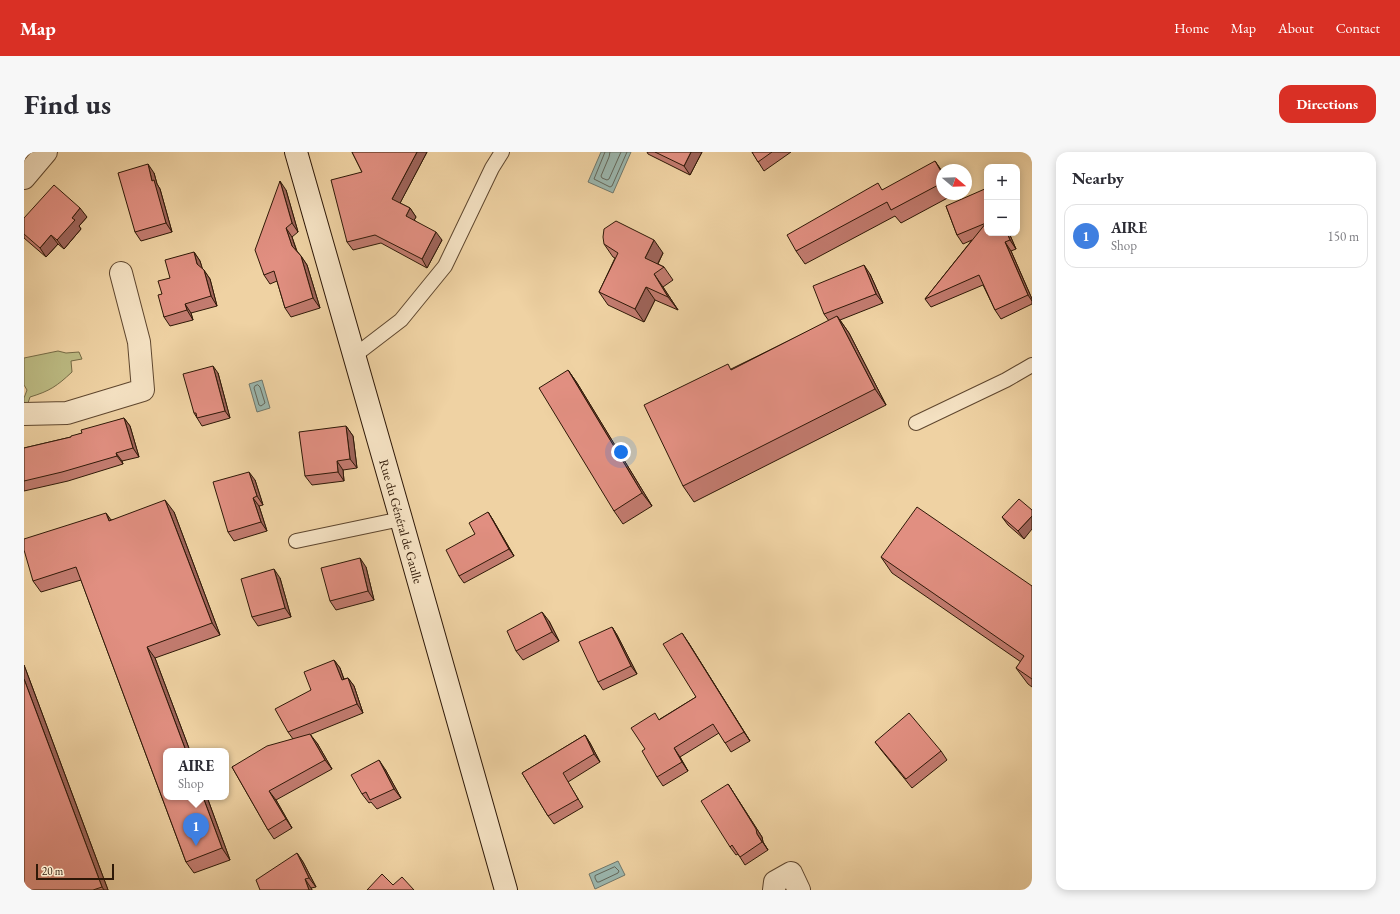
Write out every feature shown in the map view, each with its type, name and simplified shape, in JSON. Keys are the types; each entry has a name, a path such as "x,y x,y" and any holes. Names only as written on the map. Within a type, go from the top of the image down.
{"main road":[{"path":"24,178 46,152"},
{"name":"Rue du Général de Gaulle","path":"296,152 506,890"},
{"path":"24,414 67,413 143,390 139,342 121,273"},
{"path":"774,890 775,882 791,873 799,890"}],"lane":[{"path":"354,356 401,320 445,266 492,168 502,152"},
{"path":"916,423 1006,380 1032,365"},
{"path":"296,541 401,518"}],"shaded area":[{"path":"58,351 66,353 79,352 82,359 71,361 72,372 53,388 30,397 27,406 24,407 24,398 27,390 24,385 24,358"}],"water":[{"path":"601,152 631,152 613,193 588,182"},
{"path":"262,380 270,408 257,412 249,384"},
{"path":"618,861 625,875 595,889 589,874"}],"building":[{"path":"352,152 417,152 392,199 410,208 406,216 436,232 422,259 375,235 347,242 331,180 362,172"},
{"path":"655,152 691,152 684,166"},
{"path":"752,152 772,152 758,162"},
{"path":"935,161 937,164 936,186 891,210 887,202 796,251 787,235 878,183 882,190"},
{"path":"148,164 166,223 135,232 118,173"},
{"path":"280,181 292,223 286,228 292,246 301,256 313,298 285,308 274,271 264,275 255,250"},
{"path":"54,185 80,208 72,218 75,220 57,240 51,235 40,248 24,234 24,218"},
{"path":"984,189 984,224 957,235 946,206 960,200 972,200 972,195"},
{"path":"616,221 654,240 645,258 664,267 654,274 668,297 646,287 635,309 599,292 618,253 604,244 604,229"},
{"path":"984,225 984,236 1008,236 1010,240 1005,242 1028,295 995,310 979,275 925,299"},
{"path":"194,252 197,264 204,270 211,296 185,304 187,310 164,317 158,295 162,294 158,281 170,278 165,260"},
{"path":"864,265 876,294 824,314 813,286"},
{"path":"837,316 875,389 683,486 644,405 728,364 731,370"},
{"path":"213,366 225,411 197,418 196,413 194,413 183,374"},
{"path":"568,370 642,493 614,511 539,388"},
{"path":"124,418 133,448 116,453 117,456 24,481 24,448 71,437 82,433 81,430"},
{"path":"346,426 350,459 337,461 338,472 305,476 299,432"},
{"path":"249,472 257,496 253,498 261,522 228,532 213,482"},
{"path":"1019,499 1032,510 1032,516 1018,531 1002,517"},
{"path":"165,500 212,623 147,647 185,748 163,748 163,800 204,800 222,848 186,862 76,567 33,581 24,550 24,539 106,513 109,521"},
{"path":"917,507 1032,586 1032,679 1016,668 1024,656 881,557"},
{"path":"488,512 509,549 459,576 446,550 475,534 469,523"},
{"path":"360,558 368,591 330,601 321,568"},
{"path":"274,569 285,608 252,617 241,579"},
{"path":"542,612 552,632 516,651 507,631"},
{"path":"612,627 631,666 598,682 579,642"},
{"path":"682,633 744,732 725,743 713,724 674,748 682,762 657,777 642,751 645,749 631,728 655,713 659,720 696,697 663,644"},
{"path":"334,660 342,680 348,678 357,704 288,732 275,709 311,690 304,672"},
{"path":"24,679 102,887 93,890 24,890"},
{"path":"909,713 941,751 906,779 875,742"},
{"path":"310,734 325,760 269,791 286,819 268,830 232,767 267,746"},
{"path":"585,735 594,754 563,773 578,799 548,816 522,773"},
{"path":"379,760 394,789 370,800 366,792 362,794 351,775"},
{"path":"728,784 756,829 762,842 740,857 732,845 730,847 701,801"},
{"path":"297,853 309,878 305,879 309,890 260,890 256,880"},
{"path":"382,874 393,885 402,877 414,890 367,890"}],"place":[{"name":"AIRE","path":"196,846"}]}
